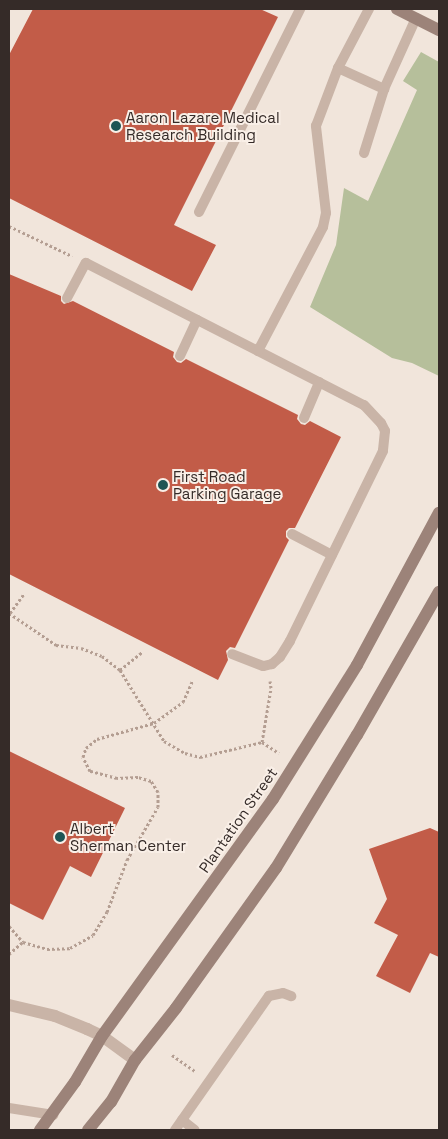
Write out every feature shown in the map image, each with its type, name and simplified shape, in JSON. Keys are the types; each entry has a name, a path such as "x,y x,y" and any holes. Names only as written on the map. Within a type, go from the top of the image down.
{"main road":[{"path":"397,9 439,30"},
{"name":"Plantation Street","path":"40,1130 53,1115 102,1036 277,792 362,658 439,513"},
{"path":"88,1130 111,1102 135,1060 176,1008 276,868 357,735 439,592"}],"street":[{"path":"9,1005 55,1016 102,1036 135,1060"}],"lane":[{"path":"199,212 300,9"},
{"path":"258,351 323,227 326,213 316,126 338,68 369,9"},
{"path":"364,153 384,89 416,18"},
{"path":"338,68 384,89"},
{"path":"67,298 86,263 364,405 381,423 384,432 383,451 290,641 280,657 267,665 254,664 232,654"},
{"path":"180,356 197,320"},
{"path":"304,418 318,382"},
{"path":"292,534 332,555"},
{"path":"175,1130 269,996 277,993 291,996"},
{"path":"9,1108 53,1115"},
{"path":"182,1120 195,1130"}],"path":[{"path":"9,226 86,263"},
{"path":"24,594 9,613 56,645 81,648 102,656 120,670 164,741 185,752 200,757 262,742 279,753"},
{"path":"120,670 142,652"},
{"path":"262,742 271,688 267,665"},
{"path":"9,926 23,942 47,949 70,948 93,935 107,912 127,860 158,807 158,792 151,781 138,777 117,778 90,770 83,757 86,748 97,739 152,724 183,702 193,680"},
{"path":"9,954 23,942"},
{"path":"172,1054 182,1063"}],"green space":[{"path":"421,52 439,62 439,376 412,363 392,358 310,307 336,245 344,188 368,201 417,90 403,81"}],"building":[{"name":"Aaron Lazare Medical Research Building","path":"33,9 260,9 278,17 174,225 216,245 192,291 9,198 9,55"},
{"name":"First Road Parking Garage","path":"9,274 61,296 61,301 64,304 73,301 174,352 173,357 177,362 181,363 186,359 298,415 297,419 301,424 305,425 310,421 341,437 295,528 289,528 286,531 286,537 289,540 235,648 230,647 226,651 228,660 218,680 9,574"},
{"name":"Albert Sherman Center","path":"9,751 125,808 91,877 70,866 43,920 9,903"},
{"path":"430,828 439,832 439,957 430,953 410,993 376,976 398,935 374,923 387,899 369,849"}],"place":[{"name":"Aaron Lazare Medical Research Building","path":"116,126"},
{"name":"First Road Parking Garage","path":"163,485"},
{"name":"Albert Sherman Center","path":"60,837"}]}
